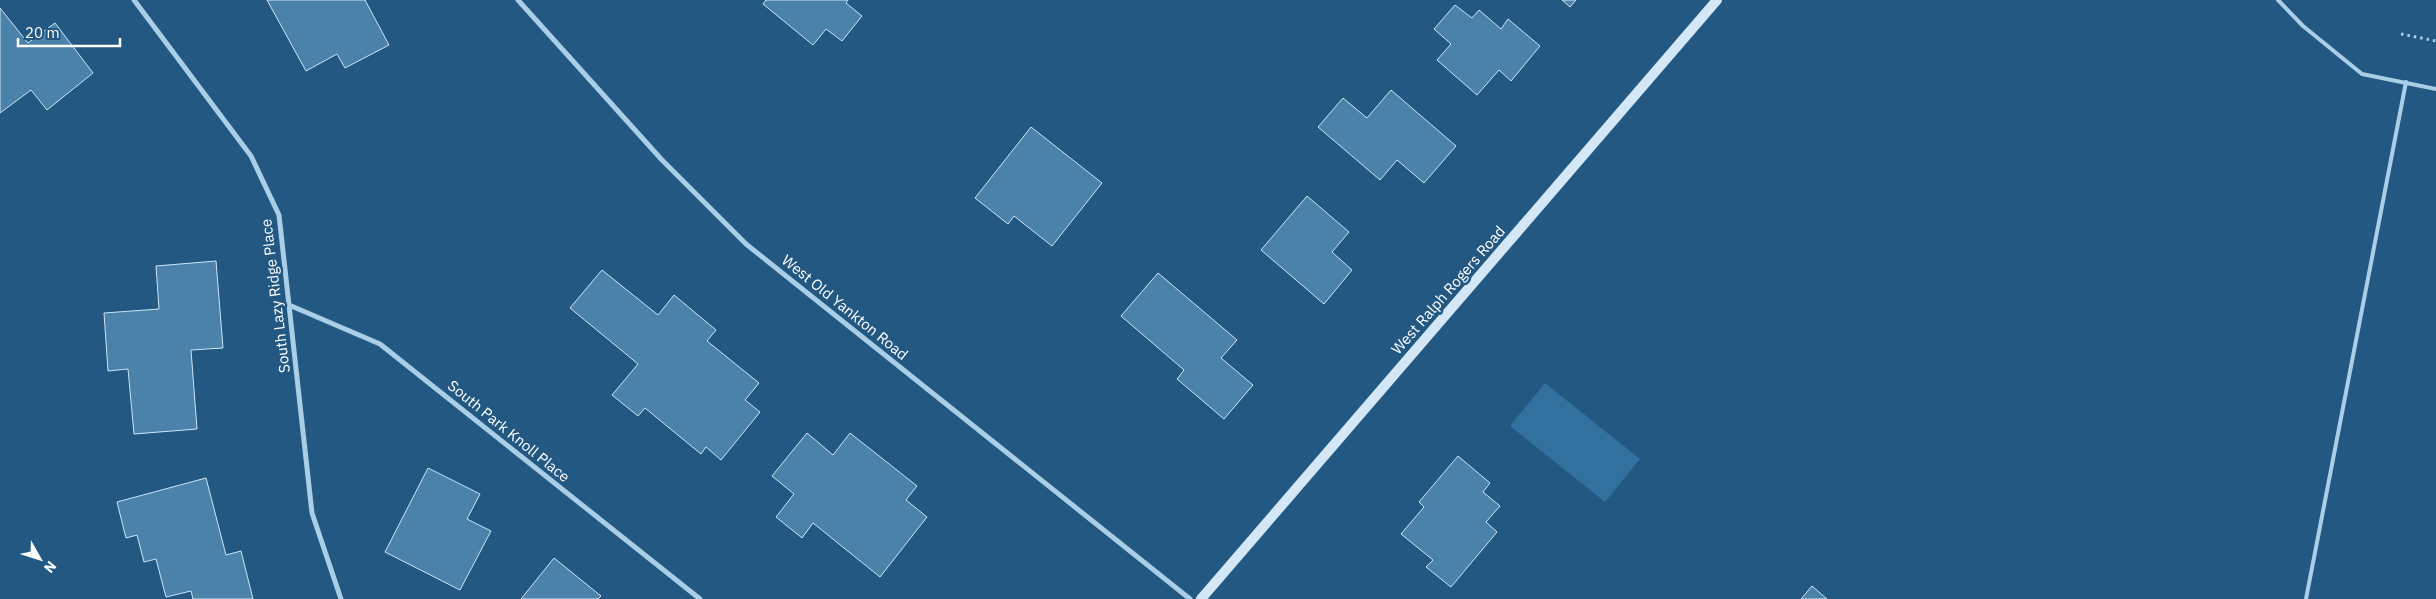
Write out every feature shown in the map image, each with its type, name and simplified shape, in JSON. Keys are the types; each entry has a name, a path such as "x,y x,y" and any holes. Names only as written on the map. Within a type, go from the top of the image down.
{"street":[{"name":"South Lazy Ridge Place","path":"134,0 251,156 279,215 312,513 341,599"},
{"name":"West Old Yankton Road","path":"518,0 662,160 746,244 1190,599"},
{"name":"West Ralph Rogers Road","path":"1201,599 1717,0"},
{"name":"South Park Knoll Place","path":"289,305 380,344 700,599"}],"lane":[{"path":"2278,0 2303,26 2362,74 2436,89"},
{"path":"2306,599 2406,82"}],"path":[{"path":"2401,34 2436,42"}],"shaded area":[{"path":"1545,383 1640,459 1605,502 1510,426"}],"building":[{"path":"267,0 365,0 389,45 345,68 337,54 306,71"},
{"path":"766,0 848,0 846,3 862,16 842,41 826,29 813,45 763,4"},
{"path":"1562,0 1576,0 1570,7"},
{"path":"1455,5 1472,18 1479,10 1501,29 1508,19 1540,46 1511,81 1499,70 1477,95 1437,60 1451,44 1434,29"},
{"path":"0,8 28,43 55,23 93,73 47,110 31,90 0,113"},
{"path":"1391,90 1456,146 1424,183 1397,160 1380,180 1318,127 1343,98 1367,118"},
{"path":"1031,127 1102,183 1052,246 1014,216 1008,224 975,198"},
{"path":"1307,196 1349,232 1332,252 1352,270 1324,304 1261,250"},
{"path":"216,261 223,348 191,350 197,429 134,434 128,369 108,371 104,313 159,309 156,266"},
{"path":"602,270 658,315 674,295 716,330 707,341 759,383 745,400 760,412 721,460 706,447 701,454 645,408 638,416 612,395 638,364 570,308"},
{"path":"1158,273 1237,340 1221,358 1253,385 1224,419 1177,379 1184,370 1121,316"},
{"path":"807,433 833,455 850,433 917,486 906,500 927,517 880,577 813,523 802,538 776,517 794,494 772,476"},
{"path":"1458,456 1490,483 1483,492 1500,506 1486,522 1497,532 1451,587 1426,567 1433,560 1401,534 1424,507 1419,502"},
{"path":"428,468 480,494 467,519 491,531 460,590 385,552"},
{"path":"206,478 226,555 241,551 253,599 193,599 191,591 166,597 156,559 144,562 137,535 126,538 117,502"},
{"path":"554,558 601,596 598,599 521,599"},
{"path":"1812,586 1827,599 1801,599"}]}
